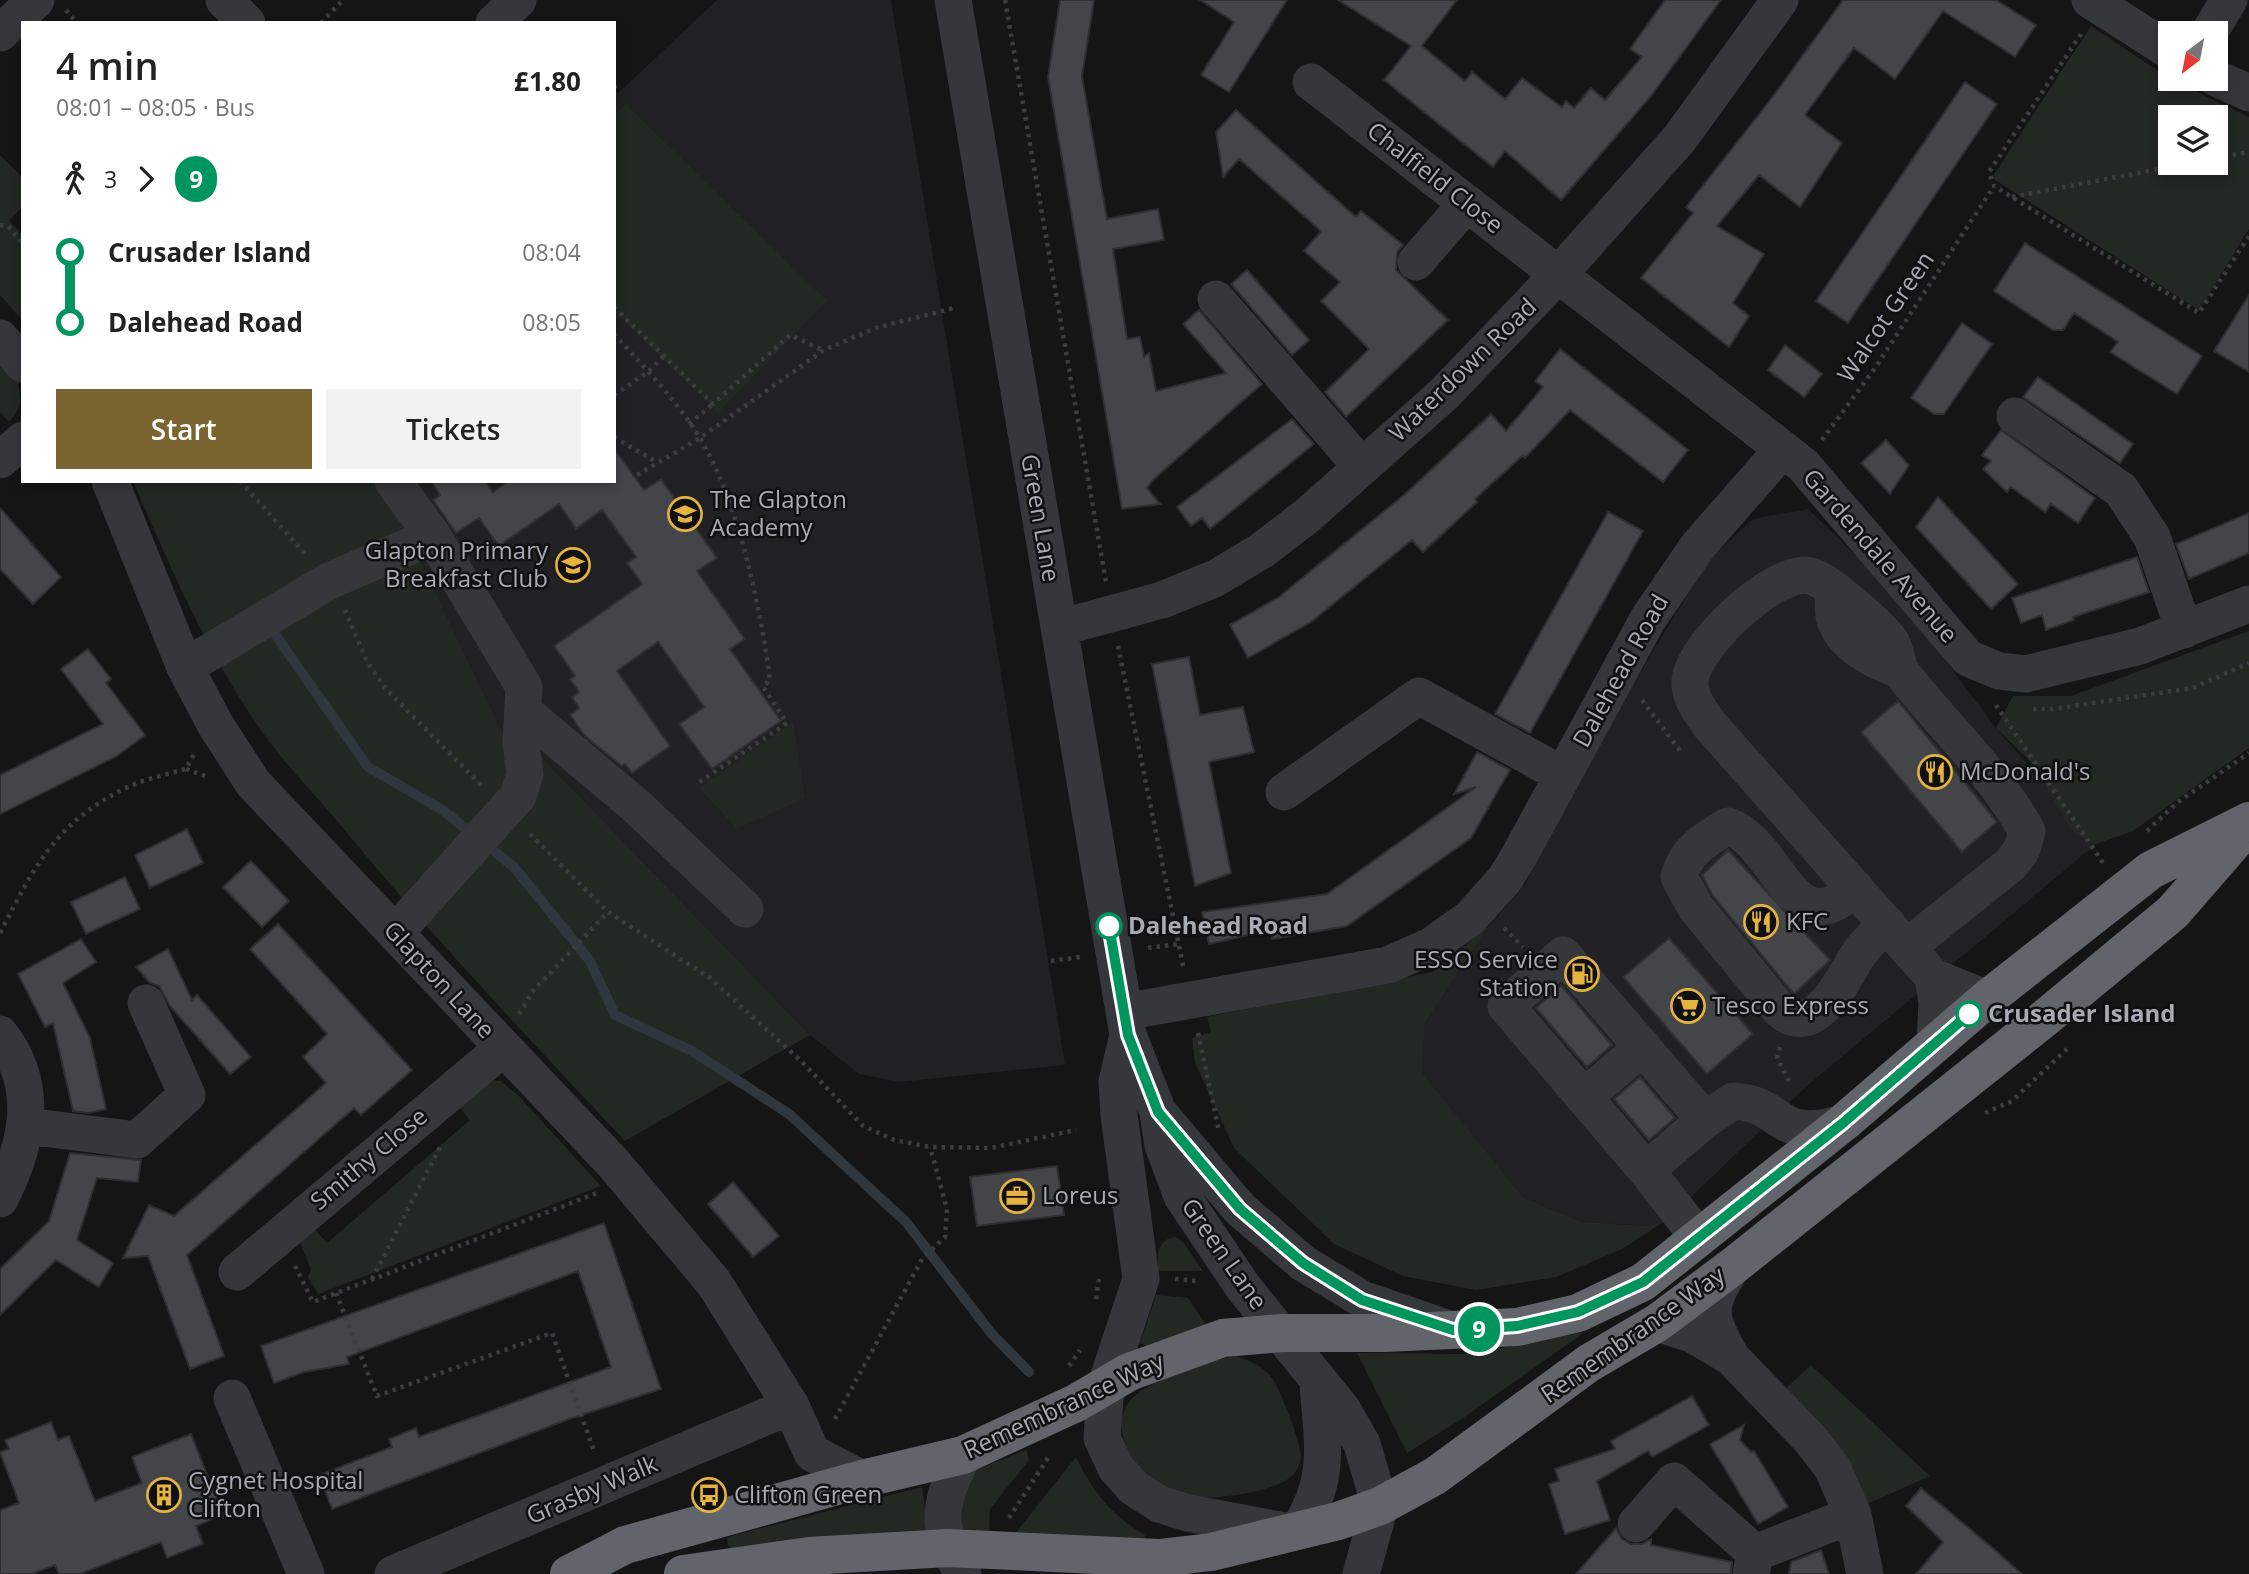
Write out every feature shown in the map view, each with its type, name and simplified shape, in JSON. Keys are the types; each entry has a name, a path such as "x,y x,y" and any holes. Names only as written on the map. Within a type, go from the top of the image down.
{"highway":[{"name":"Remembrance Way","path":"569,1574 625,1545 862,1479 962,1455 1026,1427 1155,1361 1223,1339 1282,1333 1517,1326 1578,1312 1643,1282 1843,1123 1987,999 2151,870 2249,823"},
{"name":"Remembrance Way","path":"683,1574 809,1556 955,1561 1159,1558 1211,1552 1380,1506 1435,1476 1589,1363 1657,1323 1732,1267 2045,1018 2183,903 2249,823"}],"street":[{"path":"0,33 36,0"},
{"path":"224,0 245,21"},
{"path":"496,21 518,0"},
{"name":"Green Lane","path":"953,0 1126,1023 1158,1112 1163,1145 1182,1196 1243,1287 1282,1333 1318,1383 1342,1409 1362,1444 1380,1506"},
{"name":"Waterdown Road","path":"1059,628 1162,600 1216,578 1261,551 1362,467 1444,394 1559,274 1679,138 1780,0"},
{"path":"2216,21 2229,0"},
{"path":"2095,3 2158,43"},
{"name":"Chalfield Close","path":"1311,82 1559,274"},
{"path":"2228,83 2249,93"},
{"path":"1416,262 1467,203"},
{"name":"Gardendale Avenue","path":"1559,274 1793,457 1968,658 1999,671 2026,674 2140,646 2249,604"},
{"path":"1216,299 1362,467"},
{"path":"0,338 21,362"},
{"path":"2015,416 2121,490 2152,537 2184,629"},
{"path":"0,460 21,442"},
{"name":"Dalehead Road","path":"1126,1023 1388,965 1431,946 1482,906 1519,856 1648,619 1680,570 1793,457"},
{"name":"Glapton Lane","path":"111,483 185,667 215,724 253,783 625,1177 714,1283 792,1406 811,1453"},
{"path":"394,483 433,536 524,687 521,743 525,774 518,796 395,933"},
{"path":"185,667 329,581 433,536"},
{"path":"1855,888 1827,908 1814,909 1798,897 1742,831 1727,826 1699,845 1684,860 1679,877 1696,908 1780,1010 1791,1019 1805,1019 1825,1004 1862,949 1897,936 2011,864 2022,849 2027,831 2011,802 1899,670 1870,660 1849,639 1835,620 1834,592 1812,576 1798,575 1780,580 1761,593 1707,643 1690,679 1691,696 1709,724 1855,888 1897,936 1933,977 1987,999"},
{"path":"1284,792 1419,696 1563,775"},
{"path":"523,710 635,805 745,909"},
{"path":"1699,1238 1646,1170 1506,1006 1563,955 1705,1120"},
{"path":"1933,977 1937,1003 1935,1044"},
{"path":"27,1126 137,1140 187,1095 146,1003"},
{"name":"Green Lane","path":"1126,1023 1117,1082 1141,1279 1106,1385 1102,1438 1116,1468 1134,1488 1159,1504 1188,1513 1294,1531"},
{"path":"0,1034 9,1046 22,1084 27,1126 17,1165 0,1199"},
{"path":"1584,1097 1643,1047"},
{"name":"Smithy Close","path":"237,1272 503,1048"},
{"path":"1646,1170 1705,1120 1733,1101 1756,1106 1797,1130 1819,1130 1843,1123"},
{"name":"Green Lane","path":"1158,1112 1240,1209 1303,1263 1362,1300 1453,1330"},
{"path":"1731,1357 1713,1324 1714,1297 1732,1267"},
{"path":"1657,1323 1692,1334 1731,1357 1810,1438 1832,1467 1853,1515 1865,1574"},
{"path":"1294,1531 1315,1504 1322,1482 1318,1383"},
{"path":"232,1398 306,1574"},
{"name":"Grasby Walk","path":"393,1574 792,1406"},
{"path":"786,1500 811,1453 862,1479"},
{"path":"955,1561 941,1524 944,1492 962,1455"},
{"path":"1636,1524 1674,1481 1753,1564 1853,1515"},
{"path":"1362,1574 1380,1506"}],"path":[{"path":"323,21 343,0"},
{"path":"1005,0 1107,587"},
{"name":"Walcot Green","path":"1793,457 1875,368 1994,186 1989,172 2095,3"},
{"path":"2228,156 2249,152"},
{"path":"2011,197 2158,169"},
{"path":"1994,186 2199,313 2249,236"},
{"path":"0,225 8,226 21,241"},
{"path":"638,475 699,438 824,350 876,328 954,308"},
{"path":"616,309 713,404"},
{"path":"689,424 790,335 824,350"},
{"path":"616,336 648,372 699,438 731,503 765,642 771,680 763,687 787,723 698,783"},
{"path":"616,394 648,372 664,356"},
{"path":"616,438 658,463"},
{"path":"242,483 337,589 367,662 386,689 500,816 608,912 710,978 802,1062 862,1125 894,1140 930,1147 991,1148 1076,1130"},
{"path":"1118,645 1187,984"},
{"path":"1968,658 2010,728 2107,869"},
{"path":"2024,705 2036,710 2053,709 2193,688 2249,663"},
{"path":"1614,683 1646,703 1681,752"},
{"path":"0,933 44,852 81,814 125,788 186,769 205,730 215,724"},
{"path":"2137,840 2178,802 2249,754"},
{"path":"1482,906 1545,970"},
{"path":"503,1048 527,999 608,912"},
{"path":"1791,1019 1777,1058 1781,1070 1795,1088"},
{"path":"1197,1028 1220,1138"},
{"path":"372,1279 440,1148 448,1140"},
{"path":"833,1421 922,1259 945,1237 947,1209 930,1147"},
{"path":"279,1234 313,1302 615,1186 625,1177"},
{"path":"1095,1306 1099,1279"},
{"path":"1172,1279 1196,1279 1203,1288"},
{"path":"336,1293 377,1396 552,1333 605,1485"},
{"path":"1060,1374 1083,1344"},
{"path":"1008,1519 1051,1453"}],"shaded area":[{"name":"The Glapton Academy","path":"717,0 891,0 1065,1065 899,1082 859,1074 810,1035 532,747 504,736 413,545 377,483 616,483 616,95"},
{"path":"2091,26 2158,71 2158,91 2195,91 2224,105 2158,105 2158,175 2228,175 2228,107 2249,117 2249,229 2199,310 1992,178"},
{"path":"626,104 827,301 718,413 616,313 616,114"},
{"path":"0,155 21,176 21,209 9,220 21,234 21,319 0,295"},
{"path":"0,352 21,377 21,381 18,384 20,400 16,413 9,422 0,412"},
{"path":"134,483 377,483 413,545 504,736 532,747 810,1035 625,1141 443,945 272,745 234,689 173,572"},
{"path":"1808,509 1893,591 1996,728 2096,844 1807,1086 1668,1219 1649,1226 1582,1222 1523,1197 1421,1073 1425,1023 1490,925 1524,886 1604,733 1707,562 1753,519"},
{"path":"2249,631 2249,748 2133,831 2096,844 2073,832 2031,762 1996,728 2013,696 2071,696"},
{"path":"793,722 805,798 737,829 699,788"},
{"path":"1490,925 1425,1023 1422,1073 1523,1197 1582,1222 1649,1226 1668,1219 1622,1249 1556,1277 1476,1290 1403,1276 1334,1244 1234,1148 1195,1063 1192,1038 1211,1032 1207,1017 1432,972"},
{"path":"486,1080 501,1081 518,1095 601,1186 318,1294 308,1277 311,1270 300,1242 307,1221 327,1243 470,1120 450,1097"},
{"path":"1176,1237 1183,1242 1203,1271 1157,1271 1161,1245 1169,1238"},
{"path":"1156,1295 1188,1298 1206,1325 1146,1346 1140,1343"},
{"path":"1579,1329 1582,1334 1463,1418 1407,1453 1357,1353 1462,1354 1533,1343"},
{"path":"1236,1356 1260,1367 1276,1384 1300,1451 1301,1460 1295,1473 1277,1485 1263,1489 1204,1498 1168,1490 1154,1483 1135,1464 1124,1440 1123,1414 1128,1404 1145,1388 1156,1383 1208,1363"},
{"path":"1811,1365 1930,1476 1865,1505 1783,1391"},
{"path":"1026,1450 1029,1460 990,1509 989,1534 958,1533 957,1489 976,1470"},
{"path":"1076,1457 1104,1502 1145,1535 1144,1540 1014,1535"},
{"path":"922,1487 929,1531 733,1549 728,1546 727,1537"}],"building":[{"path":"1060,0 1094,0 1082,76 1107,219 1158,209 1164,240 1113,249 1127,339 1140,337 1144,357 1149,353 1156,391 1226,373 1183,324 1199,310 1262,384 1154,479 1147,488 1160,504 1122,509 1048,77"},
{"path":"1200,0 1287,0 1229,92 1201,75 1234,22"},
{"path":"1338,0 1457,0 1422,46 1465,81 1472,72 1505,99 1522,78 1562,107 1566,101 1574,108 1591,88 1605,100 1642,57 1630,49 1665,0 1721,0 1651,96 1561,200 1505,151 1493,167 1384,80 1411,46"},
{"path":"1843,0 1996,0 2036,25 2015,57 1943,11 1895,79 1854,48 1805,115 1842,143 1800,207 1759,175 1717,226 1764,254 1733,303 1749,316 1729,347 1641,278 1693,213 1686,207 1771,99"},
{"path":"1965,82 1997,104 1848,323 1816,301"},
{"path":"1236,110 1356,217 1361,211 1403,245 1397,252 1396,270 1448,320 1346,417 1325,392 1369,349 1321,301 1340,282 1304,251 1321,231 1239,159 1223,177 1216,132"},
{"path":"2025,243 2202,356 2177,394 2110,352 2118,342 2074,313 2063,330 2053,330 1994,291"},
{"path":"1247,270 1309,340 1292,355 1231,284"},
{"path":"2249,295 2249,372 2214,351"},
{"path":"1962,323 1992,344 1944,414 1934,414 1911,398"},
{"path":"1785,345 1822,374 1804,397 1768,370"},
{"path":"1560,349 1688,450 1663,482 1570,410 1525,458 1523,455 1475,499 1477,502 1423,552 1412,540 1311,622 1248,658 1230,625 1279,597 1404,495 1491,414 1506,431 1543,387 1535,381"},
{"path":"2038,377 2133,444 2120,463 2023,397"},
{"path":"1292,419 1314,444 1210,529 1202,518 1191,526 1177,507"},
{"path":"2001,430 2095,498 2078,523 2051,504 2045,512 2011,487 2007,492 1983,469 1991,461 1982,455"},
{"path":"1886,440 1909,465 1890,494 1861,463"},
{"path":"616,451 644,490 661,479 717,558 697,571 745,639 730,649 781,721 712,769 679,724 704,707 658,642 617,671 670,746 632,773 625,764 622,766 585,736 570,715 579,708 572,697 579,692 570,679 575,676 554,646 642,584 627,563 636,557 602,510 576,529 559,504 499,546 479,518 456,533 433,500 440,495 432,483 486,483 493,492 505,483 616,483"},
{"path":"1938,497 2018,584 1991,609 1916,527"},
{"path":"0,508 61,577 33,604 0,569"},
{"path":"1608,512 1643,531 1530,733 1495,714"},
{"path":"2249,513 2249,553 2189,579 2176,544"},
{"path":"2137,557 2149,592 2073,617 2074,620 2046,630 2042,615 2021,623 2012,598"},
{"path":"88,649 111,679 106,683 145,735 117,756 0,814 0,775 103,724 61,669"},
{"path":"1189,657 1200,715 1243,707 1254,752 1209,762 1231,873 1195,886 1152,664"},
{"name":"McDonald's","path":"1898,701 1997,822 1962,852 1861,732"},
{"path":"1477,752 1510,770 1471,838 1347,926 1272,939 1270,930 1209,944 1202,912 1327,894 1476,787 1454,794"},
{"path":"187,829 203,863 150,888 135,855"},
{"name":"KFC","path":"1728,850 1830,960 1794,994 1713,896 1702,875"},
{"path":"251,861 289,901 262,927 223,887"},
{"path":"125,877 140,909 86,934 71,902"},
{"path":"278,924 412,1070 361,1115 354,1108 187,1255 224,1356 190,1369 148,1256 123,1258 149,1205 174,1216 326,1083 303,1057 327,1034 250,949"},
{"name":"Tesco Express","path":"1669,938 1753,1034 1707,1074 1623,977"},
{"path":"81,939 96,962 63,983 90,1038 106,1109 89,1113 73,1111 53,1023 45,1027 18,974"},
{"path":"168,949 192,1000 197,995 251,1057 230,1074 170,1006 159,986 150,983 136,967"},
{"path":"1561,985 1612,1045 1587,1067 1536,1008"},
{"path":"1640,1077 1675,1118 1649,1140 1614,1099"},
{"path":"70,1153 141,1160 138,1182 97,1178 77,1240 113,1263 99,1287 56,1260 0,1315 0,1269 49,1221"},
{"name":"Loreus","path":"1057,1166 1064,1215 977,1226 970,1177"},
{"path":"733,1182 779,1236 753,1257 708,1204"},
{"path":"604,1223 661,1389 569,1419 332,1509 319,1475 392,1447 389,1439 416,1428 419,1437 611,1367 578,1271 347,1357 349,1364 304,1372 274,1383 261,1346"},
{"path":"1692,1396 1709,1425 1652,1457 1648,1451 1597,1481 1610,1520 1565,1534 1549,1484 1559,1481 1555,1469 1615,1449 1611,1441"},
{"name":"Cygnet Hospital Clifton","path":"51,1422 58,1440 69,1436 95,1501 142,1483 132,1457 191,1434 223,1515 196,1526 203,1544 167,1558 161,1542 80,1574 59,1574 55,1565 32,1574 0,1574 0,1510 19,1503 0,1452 9,1449 5,1440"},
{"path":"1744,1425 1740,1440 1751,1452 1754,1451 1788,1507 1758,1524 1710,1444"},
{"path":"1921,1488 2022,1574 1916,1574 1943,1542 1906,1506"},
{"path":"1616,1528 1622,1539 1631,1544 1642,1544 1651,1539 1651,1545 1732,1562 1731,1574 1576,1574"},
{"path":"1821,1550 1829,1574 1789,1574 1791,1562"}],"waterway":[{"path":"272,630 368,767 441,809 514,867 590,961 615,1015 692,1051 789,1114 906,1222 991,1333 1029,1372"}],"bus line":[{"name":"9","path":"1109,926 1128,1035 1158,1112 1240,1209 1303,1263 1362,1300 1453,1330 1517,1326 1578,1312 1643,1282 1843,1123 1969,1014"}],"place":[{"name":"The Glapton Academy","path":"685,514"},
{"name":"Glapton Primary Breakfast Club","path":"573,565"},
{"name":"McDonald's","path":"1935,772"},
{"name":"KFC","path":"1761,922"},
{"name":"Dalehead Road","path":"1109,926"},
{"name":"ESSO Service Station","path":"1582,974"},
{"name":"Tesco Express","path":"1688,1006"},
{"name":"Crusader Island","path":"1969,1014"},
{"name":"Loreus","path":"1017,1196"},
{"name":"Cygnet Hospital Clifton","path":"164,1495"},
{"name":"Clifton Green","path":"709,1495"}]}
